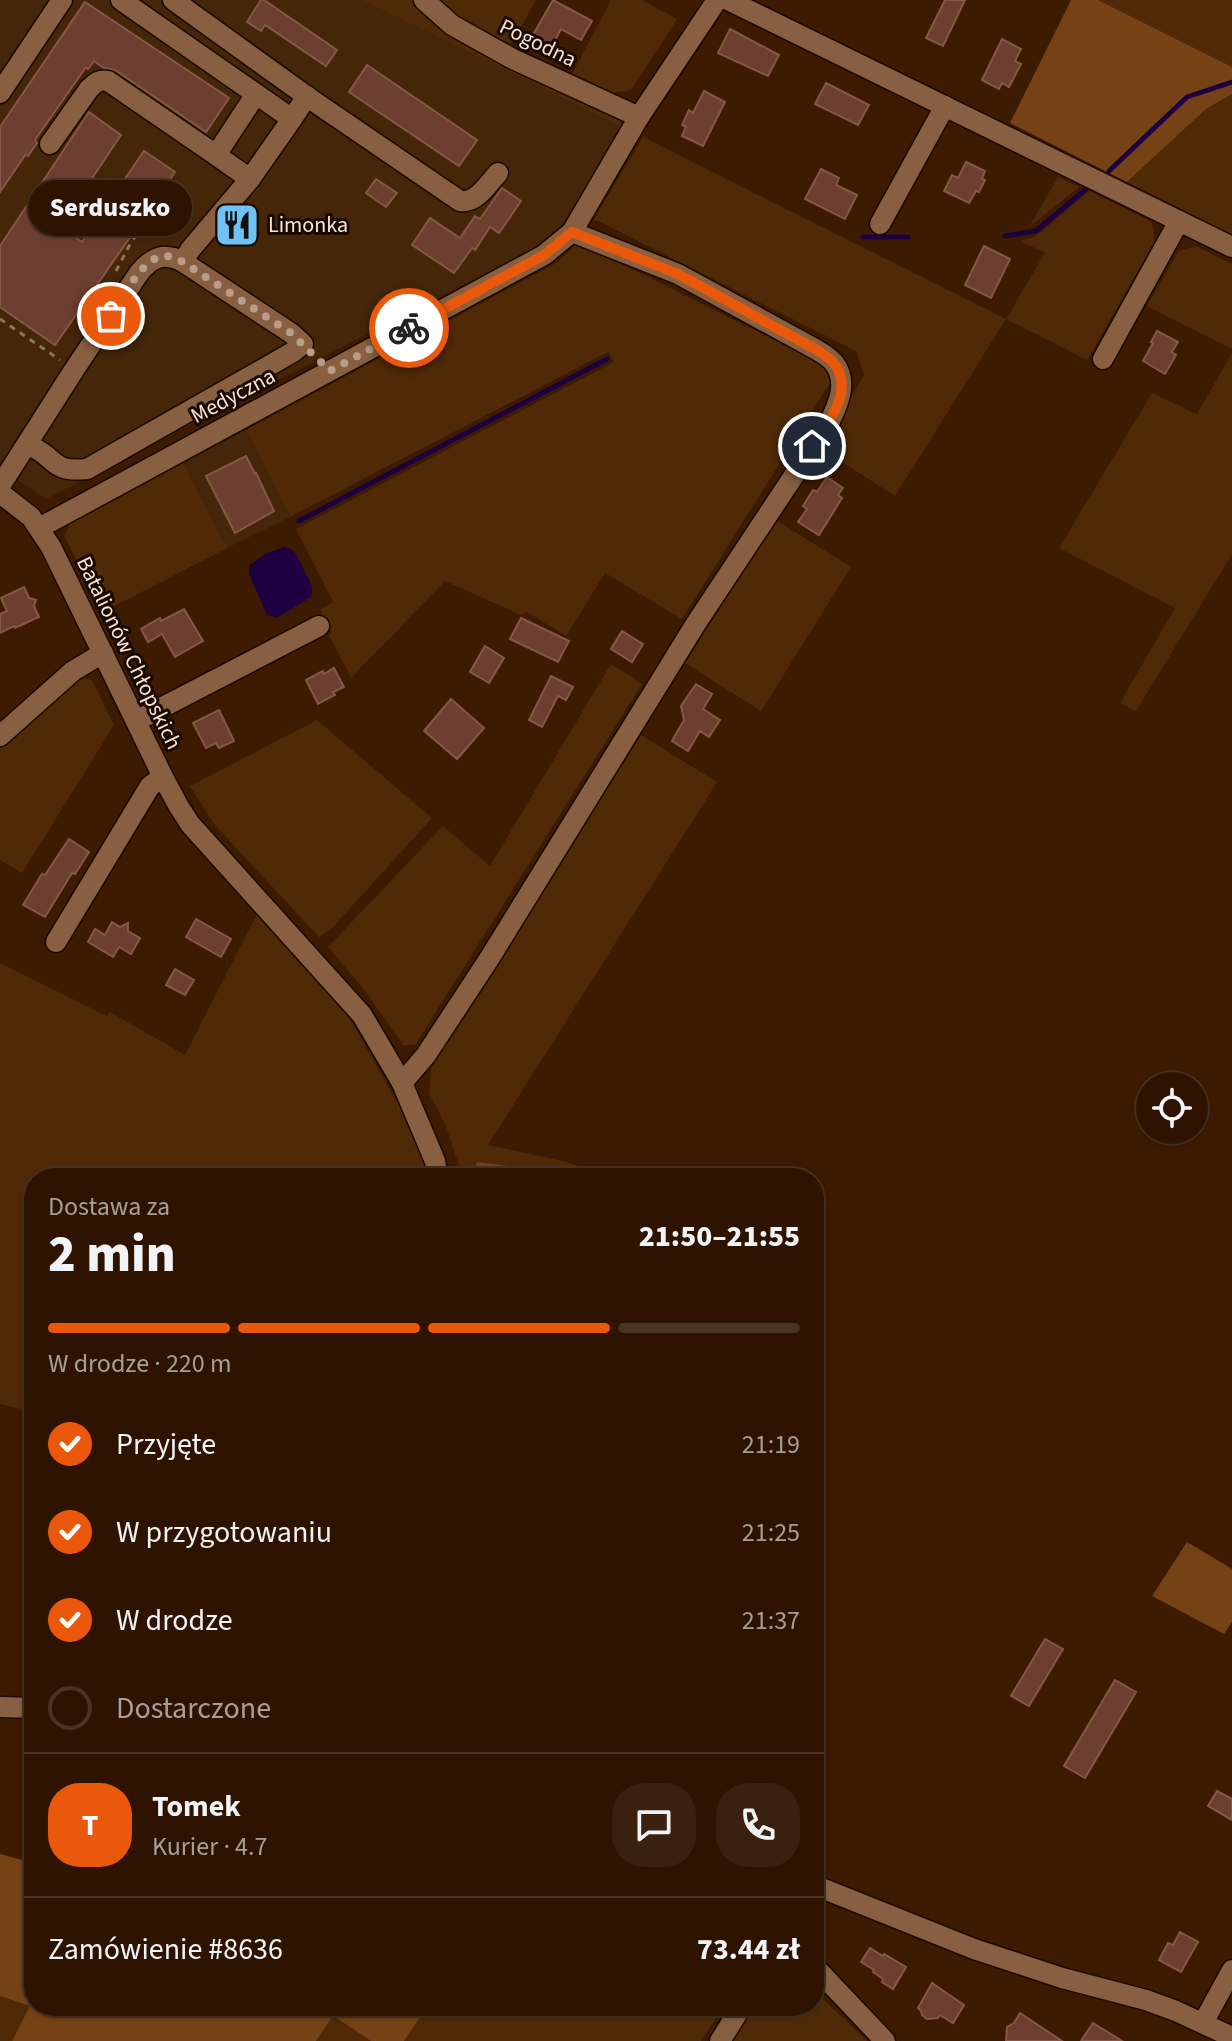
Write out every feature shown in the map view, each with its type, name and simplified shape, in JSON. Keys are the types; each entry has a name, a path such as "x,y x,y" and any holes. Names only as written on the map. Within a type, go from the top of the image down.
{"street":[{"path":"0,93 62,0"},
{"path":"121,0 292,119"},
{"path":"173,0 460,201 468,202 476,197 498,173"},
{"name":"Pogodna","path":"424,0 452,25 511,58 639,117"},
{"path":"402,1083 426,1055 489,959 687,638 830,421 840,401 841,380 834,363 817,350 678,274 572,232 639,117 717,0"},
{"path":"728,0 1232,247"},
{"path":"50,144 89,89 96,82 108,81 250,179"},
{"path":"216,155 256,94"},
{"path":"183,262 250,179 307,96"},
{"path":"880,224 945,106"},
{"path":"1103,359 1179,221"},
{"name":"Medyczna","path":"39,528 544,255 572,232"},
{"path":"0,486 74,370 147,264 155,258 165,256 183,262 291,333 330,371"},
{"path":"28,445 42,450 56,466 87,469 303,344"},
{"name":"Batalionów Chłopskich","path":"0,493 31,517 51,547 178,805 206,842 362,1015 402,1083 436,1168"},
{"path":"136,721 319,626"},
{"path":"0,736 73,671 103,653"},
{"path":"56,942 150,786 163,777"},
{"path":"0,1707 24,1708"},
{"path":"824,1890 1018,1965 1146,2000 1232,2037"},
{"path":"1203,2023 1232,1970"},
{"path":"824,1977 885,2041"},
{"path":"720,2041 736,2016"}],"path":[{"path":"113,278 140,229 144,232 160,208 189,228"},
{"path":"0,319 65,364"}],"shaded area":[{"path":"0,0 362,0 626,129 551,240 46,499 0,468"},
{"path":"362,0 416,0 624,120 626,129"},
{"path":"438,0 536,0 511,44 448,13"},
{"path":"611,0 642,0 677,19 631,90 611,93 572,74"},
{"path":"1071,0 1098,0 1232,67 1232,94 1206,109 1127,182 1010,123"},
{"path":"1098,0 1232,0 1232,67"},
{"path":"1232,94 1232,234 1127,182 1206,109"},
{"path":"643,137 1006,319 895,496 820,448 864,375 856,351 594,219"},
{"path":"1058,177 1079,187 1029,227"},
{"path":"1089,191 1152,222 1155,241 1087,360 1006,319 1045,253 1021,241 1036,236"},
{"path":"578,242 826,366 830,383 682,619 605,573 566,636 527,612 521,615 445,581 351,678 320,610 333,602 296,529 614,362 608,352 290,517 246,430 558,262"},
{"path":"1196,246 1232,264 1232,349 1147,306 1179,251"},
{"path":"1232,353 1232,554 1136,711 1120,703 1175,608 1059,548 1152,393 1197,414"},
{"path":"246,430 290,517 227,548 183,463"},
{"path":"183,463 227,548 103,612 64,536 72,520"},
{"path":"776,520 851,567 761,711 685,663"},
{"path":"284,547 296,554 312,592 311,597 277,618 267,615 249,574 250,565 265,554"},
{"path":"611,664 642,684 415,1045 403,1045 363,988 328,947 443,826 490,866"},
{"path":"77,677 92,680 114,725 22,873 0,860 0,746"},
{"path":"317,720 432,818 332,928 319,937 214,824 190,786"},
{"path":"641,735 717,782 488,1145 584,1168 527,1168 477,1162 475,1168 460,1168 446,1126 429,1093 431,1066"},
{"path":"257,914 347,1013 417,1138 428,1168 24,1168 24,1410 0,1404 0,963 107,1016 110,1012 185,1055"},
{"path":"477,1162 527,1168 475,1168"},
{"path":"1187,1542 1232,1569 1232,1622 1224,1634 1152,1596"},
{"path":"0,1854 24,1860 24,2004 0,1996"},
{"path":"0,1996 24,2004 26,2016 12,2041 0,2041"},
{"path":"824,2000 867,2041 732,2041 748,2016 824,2016"},
{"path":"25,2016 333,2016 316,2041 12,2041"},
{"path":"332,2016 371,2041 316,2041"},
{"path":"333,2016 421,2016 404,2041 371,2041"},
{"path":"421,2016 717,2016 701,2041 404,2041"}],"building":[{"path":"261,0 337,50 326,66 265,25 261,31 247,22"},
{"path":"553,0 592,21 581,40 561,29 552,46 533,35"},
{"path":"945,0 965,0 943,46 926,38"},
{"path":"85,2 229,98 206,132 115,70 104,68 94,61 88,69 86,67 35,140 37,143 0,192 0,127"},
{"path":"730,29 779,55 768,76 718,53"},
{"path":"1002,39 1021,49 1015,61 1021,64 1009,87 1002,83 999,89 982,80"},
{"path":"367,65 477,140 459,166 349,92"},
{"path":"826,83 869,105 858,125 815,104"},
{"path":"704,91 725,102 703,146 682,136 686,127 682,125 689,110 693,113"},
{"path":"89,112 121,135 60,226 82,242 144,151 175,172 150,209 153,211 143,226 140,223 55,345 0,307 0,246"},
{"path":"966,162 985,171 982,179 985,180 979,192 976,191 969,203 944,191 952,175 958,178"},
{"path":"821,169 839,178 836,185 857,195 845,219 805,199"},
{"path":"376,179 397,193 386,207 366,193"},
{"path":"502,188 521,201 499,233 490,227 454,273 412,245 430,218 460,238 475,216 480,219"},
{"path":"984,246 1010,259 991,298 965,285"},
{"path":"1157,331 1178,342 1172,352 1176,355 1165,374 1143,361"},
{"path":"246,456 274,511 235,533 206,476"},
{"path":"827,477 843,488 838,495 842,498 819,535 798,522 807,509 803,506 813,490 817,492"},
{"path":"24,587 29,598 36,600 34,606 39,617 0,633 0,614 7,611 1,598"},
{"path":"184,609 203,641 175,657 162,634 148,642 141,629"},
{"path":"521,618 569,641 558,662 510,639"},
{"path":"622,631 643,644 632,662 611,649"},
{"path":"485,646 504,658 489,683 470,672"},
{"path":"334,668 344,687 318,704 306,680"},
{"path":"551,676 573,687 566,700 558,696 542,727 529,720"},
{"path":"696,684 712,694 703,709 720,720 709,737 700,731 688,751 672,741 684,720 681,706"},
{"path":"451,699 484,728 457,759 424,731"},
{"path":"219,710 234,741 219,748 216,743 206,748 193,723"},
{"path":"69,839 89,852 45,917 23,905"},
{"path":"196,919 231,939 221,957 186,937"},
{"path":"112,922 120,927 128,923 128,931 140,938 131,954 119,947 113,957 88,942 95,929 105,935"},
{"path":"175,969 194,980 185,995 166,985"},
{"path":"1045,1639 1063,1649 1029,1706 1011,1696"},
{"path":"1115,1680 1136,1692 1085,1778 1064,1766"},
{"path":"1217,1791 1232,1799 1232,1820 1208,1806"},
{"path":"1180,1932 1198,1942 1181,1972 1159,1960 1168,1943 1173,1945"},
{"path":"870,1948 906,1967 893,1989 861,1962"},
{"path":"932,1983 964,2005 953,2023 940,2015 927,2019 918,2008"},
{"path":"1020,2013 1062,2041 1006,2041 1007,2027 1014,2023"},
{"path":"1093,2023 1122,2041 1081,2041"}],"waterway":[{"path":"1109,171 1187,97 1232,82"},
{"path":"1005,236 1036,231 1085,190"},
{"path":"863,237 908,237"},
{"path":"299,521 607,359"}],"way so far":[{"path":"111,316 147,264 165,256 183,262 291,333 330,371 409,328"}],"place":[{"name":"Limonka","path":"237,225"},
{"name":"Serduszko","path":"111,316"}],"route":[{"path":"409,328 544,255 572,232 678,274 765,320 834,363 841,380 840,401 812,446"}]}
